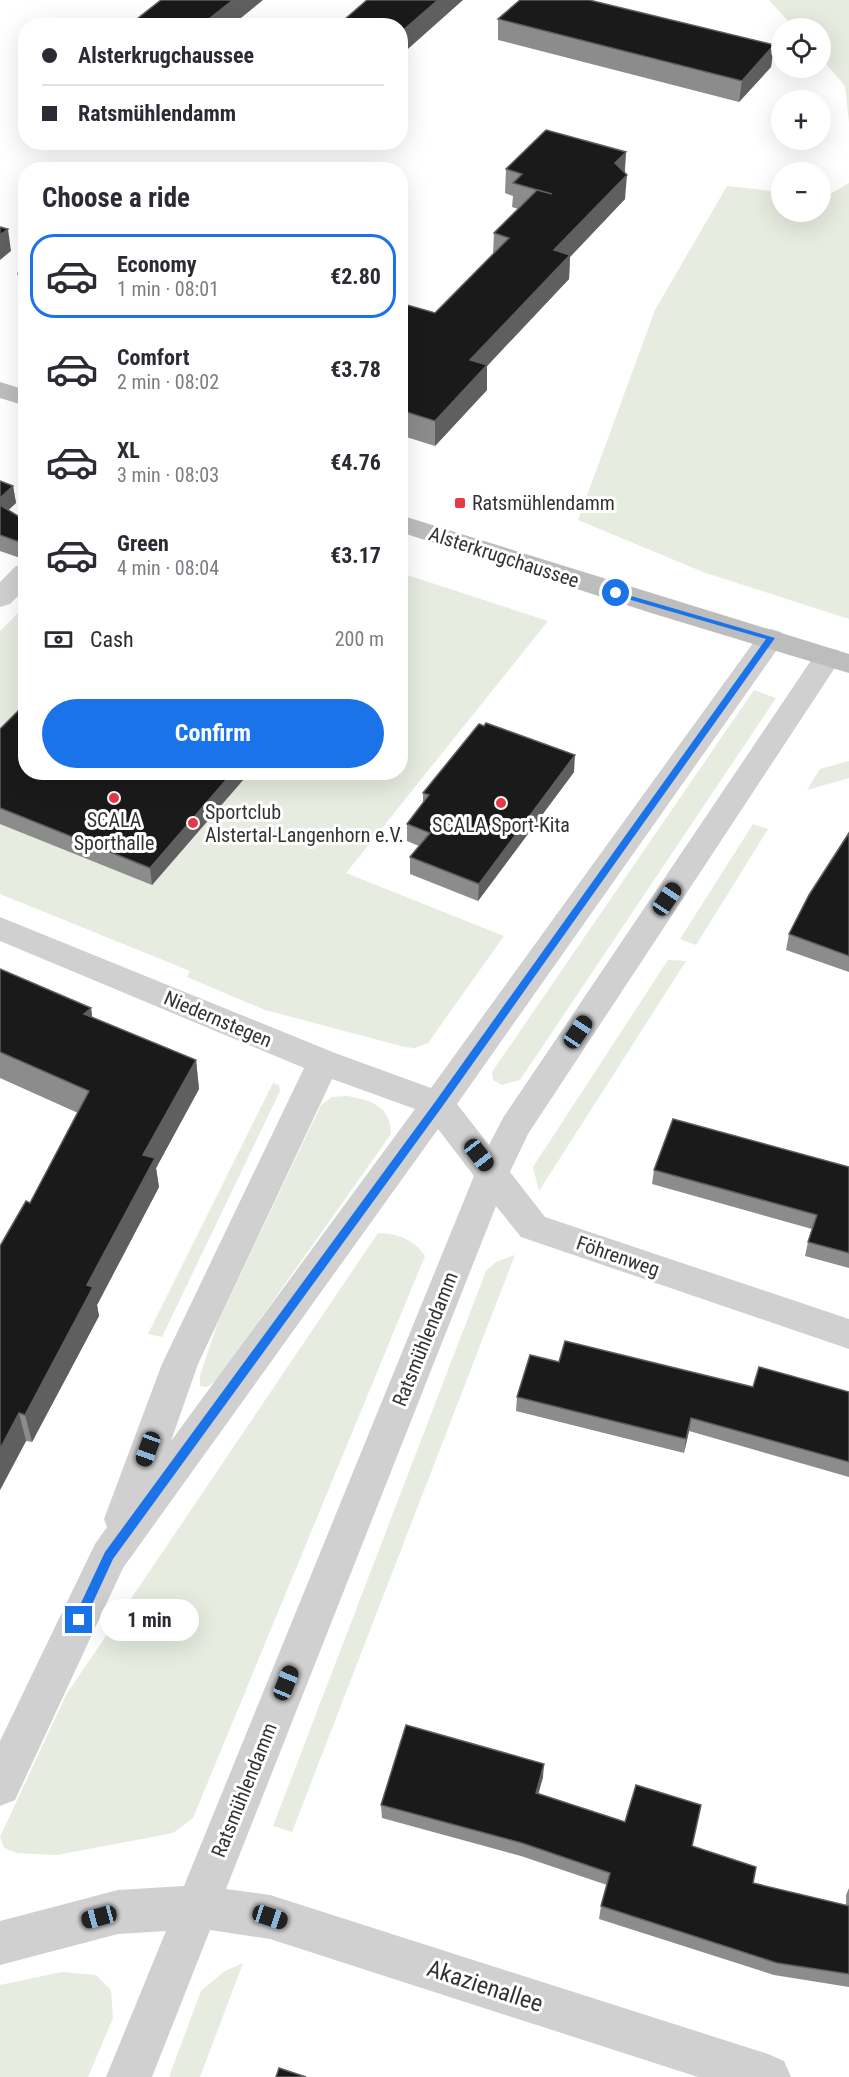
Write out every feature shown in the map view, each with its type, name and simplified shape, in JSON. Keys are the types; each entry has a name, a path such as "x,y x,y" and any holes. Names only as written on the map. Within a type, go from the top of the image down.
{"main road":[{"path":"0,390 18,396"},
{"name":"Alsterkrugchaussee","path":"408,526 662,608 771,638 839,661"}],"street":[{"path":"0,598 18,581"},
{"path":"109,1556 438,1104 771,638"},
{"name":"Ratsmühlendamm","path":"129,2077 492,1173 515,1126 839,661"},
{"name":"Niedernstegen","path":"0,928 323,1062 438,1104"},
{"path":"0,1786 109,1556 180,1364 323,1062"},
{"name":"Föhrenweg","path":"438,1104 533,1227 849,1334"},
{"name":"Akazienallee","path":"0,1943 118,1912 198,1907 270,1917 768,2077"}],"shaded area":[{"path":"769,0 849,0 849,122 845,86 831,70 831,18 785,18"},
{"path":"849,183 849,619 703,572 578,520 655,310 727,186 771,191 771,222 831,222 831,194"},
{"name":"Sportclub Alstertal-Langenhorn e.V.","path":"408,575 548,621 346,873 504,936 428,1043 415,1048 405,1047 265,1010 187,977 190,971 0,894 0,631 18,613 18,780 408,780"},
{"path":"754,690 776,698 520,1080 502,1085 493,1080 492,1072"},
{"path":"849,761 849,778 807,790 820,769"},
{"path":"753,824 768,829 696,945 680,939"},
{"path":"668,960 686,961 539,1191 533,1167"},
{"path":"273,1083 279,1085 280,1091 162,1337 148,1334"},
{"path":"348,1096 365,1100 384,1111 391,1134 217,1380 207,1387 200,1386 200,1375 218,1322 321,1105 332,1097"},
{"path":"378,1233 405,1238 416,1245 425,1256 193,1818 173,1833 57,1855 17,1853 4,1848 0,1837 66,1695"},
{"path":"515,1255 292,1832 273,1826 486,1271 496,1262"},
{"path":"243,1963 200,2077 169,2077 201,1991 225,1971"},
{"path":"62,1972 96,1975 111,1990 113,2018 88,2077 0,2077 0,1985"}],"building":[{"path":"161,0 233,0 210,18 138,18"},
{"path":"367,0 438,0 408,26 408,18 346,18"},
{"path":"520,0 589,0 771,44 771,48 742,81 498,19"},
{"path":"546,130 626,152 615,163 627,175 554,250 570,255 470,360 487,365 435,421 408,413 408,305 435,313 509,238 494,233 537,190 552,194 513,183 522,174 506,169"},
{"path":"0,227 8,229 0,235"},
{"path":"0,481 13,486 0,498"},
{"path":"0,505 18,516 18,541 0,535"},
{"name":"SCALA Sporthalle","path":"18,711 18,780 226,780 150,868 0,808 0,729"},
{"path":"486,723 575,755 479,884 410,857 430,833 407,824 429,795 423,793 479,724 484,726"},
{"path":"849,833 849,956 789,934 809,895"},
{"path":"0,969 91,1008 84,1014 196,1060 143,1155 155,1158 87,1285 93,1287 25,1415 19,1413 0,1449 0,1246 26,1201 30,1203 89,1091 0,1052"},
{"path":"673,1119 849,1167 849,1253 808,1242 817,1215 654,1170"},
{"path":"565,1341 753,1387 759,1367 849,1392 849,1462 691,1418 686,1439 517,1397 530,1355 559,1362"},
{"path":"406,1725 544,1764 536,1793 625,1822 636,1785 701,1805 692,1846 756,1867 753,1883 849,1906 849,1974 777,1963 601,1906 610,1873 522,1843 381,1805"},
{"path":"279,2068 306,2077 276,2077"}],"place":[{"name":"Ratsmühlendamm","path":"460,503"},
{"name":"SCALA Sporthalle","path":"114,798"},
{"name":"SCALA Sport-Kita","path":"501,803"},
{"name":"Sportclub Alstertal-Langenhorn e.V.","path":"193,823"}],"route":[{"path":"79,1620 109,1556 438,1104 771,638 616,593"}]}
